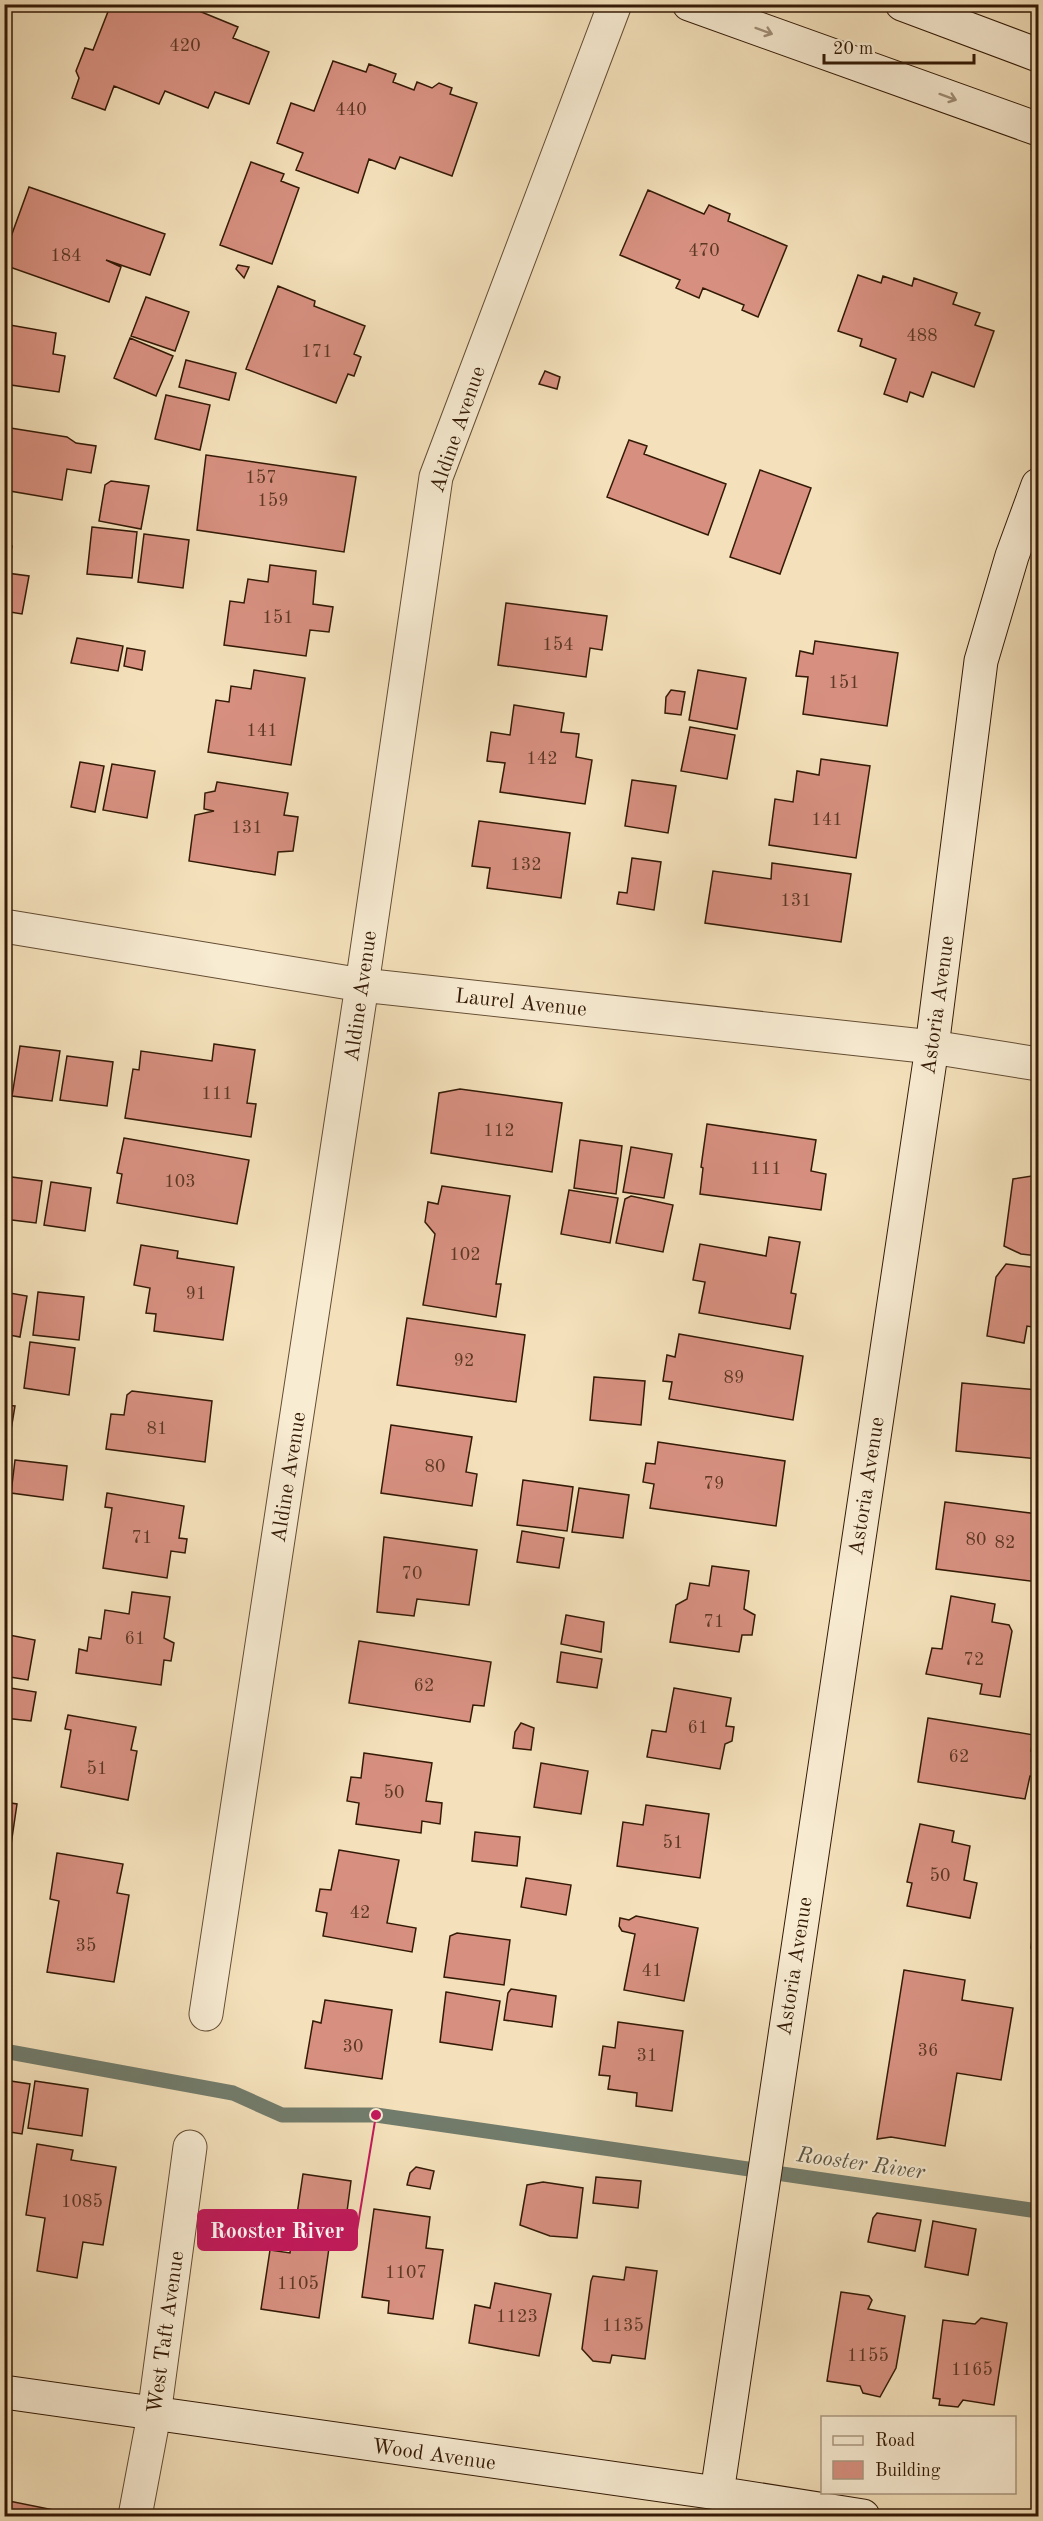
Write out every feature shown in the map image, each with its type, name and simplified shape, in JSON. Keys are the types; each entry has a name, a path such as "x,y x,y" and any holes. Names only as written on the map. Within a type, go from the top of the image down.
{"street":[{"name":"Aldine Avenue","path":"206,2014 362,985 436,477 615,4"},
{"path":"690,4 1038,129"},
{"path":"902,4 1038,55"},
{"name":"Astoria Avenue","path":"717,2493 777,2073 932,1047 981,661 1012,556 1038,484"},
{"name":"Laurel Avenue","path":"4,926 362,985 932,1047 1038,1064"},
{"name":"West Taft Avenue","path":"135,2517 154,2415 190,2147"},
{"name":"Wood Avenue","path":"4,2392 717,2493 863,2517"}],"building":[{"path":"111,4 182,4 238,27 233,38 269,52 249,104 215,92 208,108 165,91 159,104 114,86 105,110 72,98 79,78 76,71 85,48 93,50"},
{"path":"333,61 366,72 369,64 396,74 393,82 414,90 417,82 432,88 439,83 452,88 450,94 477,103 452,176 400,157 395,169 369,159 358,193 296,170 303,153 277,143 291,103 314,111"},
{"path":"251,162 284,174 281,181 299,188 272,264 220,245"},
{"path":"29,187 165,234 150,275 106,260 121,267 109,302 4,265 4,256"},
{"path":"648,190 704,214 709,205 730,214 728,221 787,246 758,317 742,310 744,305 703,288 699,298 676,288 680,280 620,255"},
{"path":"238,265 249,267 244,278 236,269"},
{"path":"858,275 881,283 883,276 912,286 914,278 957,293 953,304 980,313 975,325 994,331 974,387 932,372 923,397 910,392 907,402 884,394 896,359 860,346 862,339 838,331"},
{"path":"278,286 315,301 314,306 365,326 354,354 361,357 354,376 348,374 336,403 246,369"},
{"path":"146,297 189,312 175,351 131,336"},
{"path":"4,324 56,333 53,354 65,356 59,392 4,384"},
{"path":"130,338 173,356 156,396 114,378"},
{"path":"186,360 236,373 229,400 179,387"},
{"path":"545,371 560,377 557,389 539,384"},
{"path":"166,395 210,405 200,450 155,439"},
{"path":"4,427 67,437 76,443 96,446 91,473 67,469 62,500 4,490"},
{"path":"629,440 647,446 644,454 726,484 708,535 607,497"},
{"path":"206,455 356,477 344,552 197,530"},
{"path":"760,470 811,488 780,574 730,557"},
{"path":"111,481 149,486 141,529 99,521 105,485"},
{"path":"92,527 137,532 132,578 87,574"},
{"path":"144,534 189,540 183,588 138,582"},
{"path":"4,544 12,546 7,573 29,576 22,614 4,611"},
{"path":"270,565 316,571 313,604 333,607 329,632 310,630 306,656 224,645 230,601 244,603 248,579 268,582"},
{"path":"506,603 607,616 602,650 590,648 586,677 498,665"},
{"path":"77,638 123,646 118,671 71,663"},
{"path":"815,641 898,653 887,726 803,714 808,677 796,676 800,651 813,654"},
{"path":"127,648 145,651 142,670 124,666"},
{"path":"4,650 8,651 4,673"},
{"path":"254,670 305,678 291,765 208,752 216,700 229,702 231,686 251,689"},
{"path":"698,670 746,678 737,729 689,720"},
{"path":"671,690 685,692 681,715 665,713 666,697"},
{"path":"514,705 564,713 561,732 579,734 576,757 592,760 585,804 500,792 505,763 487,761 491,732 510,735"},
{"path":"690,727 735,735 727,779 681,771"},
{"path":"821,759 870,766 856,858 769,845 775,799 793,802 797,771 819,775"},
{"path":"80,762 104,766 95,812 71,807"},
{"path":"112,764 155,771 147,818 103,810"},
{"path":"632,780 676,786 668,833 625,826"},
{"path":"217,782 288,793 284,815 298,817 293,851 278,852 275,875 189,861 195,815 214,811 204,809 205,793 215,791"},
{"path":"4,790 8,791 4,814"},
{"path":"479,821 570,833 561,898 487,888 490,868 472,866"},
{"path":"632,858 661,862 654,910 617,904 619,892 627,893"},
{"path":"772,863 851,874 841,942 705,923 713,871 771,879"},
{"path":"214,1044 255,1050 247,1103 256,1104 251,1137 125,1118 133,1069 139,1070 141,1051 212,1061"},
{"path":"20,1046 60,1051 52,1101 12,1096"},
{"path":"67,1056 113,1062 107,1106 60,1100"},
{"path":"460,1089 562,1103 552,1172 431,1153 439,1093"},
{"path":"707,1124 816,1140 811,1171 826,1174 821,1210 700,1194"},
{"path":"124,1138 249,1160 237,1224 117,1203 122,1174 117,1173"},
{"path":"580,1140 622,1146 616,1194 574,1188"},
{"path":"631,1147 672,1154 664,1198 623,1192"},
{"path":"4,1176 42,1181 36,1223 4,1219"},
{"path":"1038,1177 1038,1256 1021,1254 1004,1246 1013,1179"},
{"path":"51,1182 91,1188 85,1231 44,1225"},
{"path":"442,1186 510,1196 496,1284 501,1284 496,1317 423,1305 435,1234 425,1222 428,1202 438,1204"},
{"path":"569,1190 618,1198 610,1243 561,1234"},
{"path":"631,1196 673,1205 663,1252 616,1243 625,1199"},
{"path":"769,1237 800,1242 791,1293 796,1294 790,1329 699,1313 705,1282 693,1280 700,1244 766,1256"},
{"path":"141,1245 178,1251 177,1258 234,1267 223,1340 154,1331 156,1314 146,1313 150,1288 134,1285"},
{"path":"1006,1264 1038,1268 1038,1328 1027,1326 1024,1343 987,1336 996,1277"},
{"path":"4,1292 27,1296 20,1337 4,1334"},
{"path":"38,1292 84,1297 79,1340 33,1335"},
{"path":"407,1318 525,1335 516,1402 397,1385"},
{"path":"679,1334 803,1356 793,1420 669,1399 672,1382 663,1381 667,1355 675,1357"},
{"path":"30,1342 75,1348 69,1395 24,1388"},
{"path":"594,1377 645,1381 641,1425 590,1420"},
{"path":"962,1383 1038,1390 1038,1459 956,1451"},
{"path":"132,1391 212,1401 205,1462 106,1449 111,1414 124,1415 127,1395"},
{"path":"4,1405 15,1406 8,1448 4,1447"},
{"path":"391,1425 472,1437 466,1472 477,1474 472,1506 381,1493"},
{"path":"658,1442 785,1461 776,1526 650,1508 654,1484 643,1482 646,1463 655,1464"},
{"path":"4,1455 8,1455 4,1478"},
{"path":"15,1460 67,1466 63,1500 11,1493"},
{"path":"523,1480 573,1487 567,1531 517,1525"},
{"path":"579,1488 629,1495 623,1538 572,1532"},
{"path":"107,1493 184,1506 179,1538 187,1539 185,1553 171,1551 167,1578 103,1568 112,1508 105,1507"},
{"path":"945,1502 1038,1514 1038,1582 936,1569"},
{"path":"522,1531 564,1538 559,1568 517,1562"},
{"path":"384,1537 477,1550 469,1605 417,1599 414,1616 377,1612"},
{"path":"712,1566 749,1571 744,1609 755,1615 752,1635 742,1635 739,1652 670,1642 676,1605 687,1599 690,1583 709,1586"},
{"path":"132,1592 170,1597 164,1638 174,1643 171,1661 164,1660 161,1685 76,1673 79,1649 87,1651 89,1637 101,1639 105,1610 129,1614"},
{"path":"951,1596 995,1604 992,1622 1009,1625 1012,1631 1000,1697 980,1694 982,1684 926,1674 932,1648 942,1649"},
{"path":"566,1615 604,1622 601,1652 561,1644"},
{"path":"4,1634 35,1640 28,1680 4,1676"},
{"path":"359,1641 491,1662 484,1706 473,1705 470,1722 349,1703"},
{"path":"561,1652 602,1659 597,1688 557,1682"},
{"path":"4,1687 36,1692 31,1721 4,1718"},
{"path":"674,1688 731,1698 726,1726 734,1727 732,1741 725,1744 720,1769 647,1757 652,1730 666,1732"},
{"path":"68,1715 136,1727 131,1750 137,1751 128,1800 61,1787 71,1730 65,1729"},
{"path":"928,1718 1034,1735 1031,1751 1038,1752 1038,1777 1030,1776 1025,1799 918,1782"},
{"path":"521,1723 534,1728 531,1750 513,1748 515,1732"},
{"path":"364,1753 432,1763 426,1801 442,1803 440,1824 422,1821 421,1833 356,1824 359,1803 347,1801 351,1777 361,1778"},
{"path":"541,1763 588,1771 581,1814 534,1807"},
{"path":"4,1802 17,1804 7,1872 4,1871"},
{"path":"646,1805 709,1814 700,1878 617,1866 623,1822 643,1825"},
{"path":"920,1824 954,1831 952,1842 970,1846 964,1880 977,1883 970,1918 907,1906 912,1883 907,1882"},
{"path":"475,1832 520,1837 517,1866 472,1861"},
{"path":"339,1850 399,1860 387,1923 416,1928 412,1952 323,1936 327,1913 316,1911 320,1889 331,1890"},
{"path":"57,1853 123,1864 117,1893 129,1895 114,1982 47,1972 59,1901 50,1899"},
{"path":"526,1878 571,1885 566,1915 521,1907"},
{"path":"1035,1912 1038,1913 1038,1949 1031,1948"},
{"path":"636,1916 698,1928 684,2001 624,1990 635,1934 622,1931 619,1926 620,1918 629,1920"},
{"path":"457,1933 510,1940 504,1985 444,1977 450,1936"},
{"path":"904,1970 965,1980 962,2000 1013,2008 1001,2080 957,2073 945,2146 891,2137 877,2139"},
{"path":"511,1989 556,1996 552,2027 504,2020 508,1993"},
{"path":"446,1992 500,2001 492,2050 440,2042"},
{"path":"325,2000 392,2010 382,2079 305,2068 313,2021 321,2023"},
{"path":"618,2022 683,2031 672,2111 636,2106 637,2093 608,2089 610,2076 599,2075 603,2046 615,2048"},
{"path":"4,2080 30,2084 22,2134 4,2131"},
{"path":"35,2081 88,2089 82,2136 28,2128"},
{"path":"37,2144 73,2150 71,2160 116,2167 103,2245 83,2242 77,2278 37,2271 45,2218 26,2215"},
{"path":"416,2167 434,2171 430,2189 407,2185 410,2173"},
{"path":"303,2174 351,2181 345,2227 296,2221"},
{"path":"596,2177 641,2181 638,2208 593,2203"},
{"path":"543,2182 583,2188 577,2238 550,2236 520,2225 527,2185"},
{"path":"374,2209 430,2217 426,2248 443,2250 433,2319 388,2313 389,2301 362,2297"},
{"path":"877,2213 921,2220 915,2251 868,2242 873,2218"},
{"path":"933,2221 976,2229 968,2275 925,2267"},
{"path":"293,2228 331,2234 319,2318 261,2309 270,2250 290,2253"},
{"path":"626,2267 657,2271 645,2359 612,2355 610,2363 593,2361 582,2349 591,2281 593,2276 624,2280"},
{"path":"495,2283 551,2294 539,2356 469,2343 475,2305 490,2308"},
{"path":"841,2292 869,2296 872,2300 868,2309 905,2316 896,2368 880,2397 863,2393 860,2386 827,2381"},
{"path":"981,2318 1007,2323 994,2405 963,2400 958,2407 939,2405 940,2399 933,2398 943,2320 975,2324"},
{"path":"4,2500 54,2510 53,2516 4,2516"}],"waterway":[{"name":"Rooster River","path":"4,2051 233,2093 282,2115 376,2115 1038,2211"}],"place":[{"name":"Rooster River","path":"376,2115"}]}
